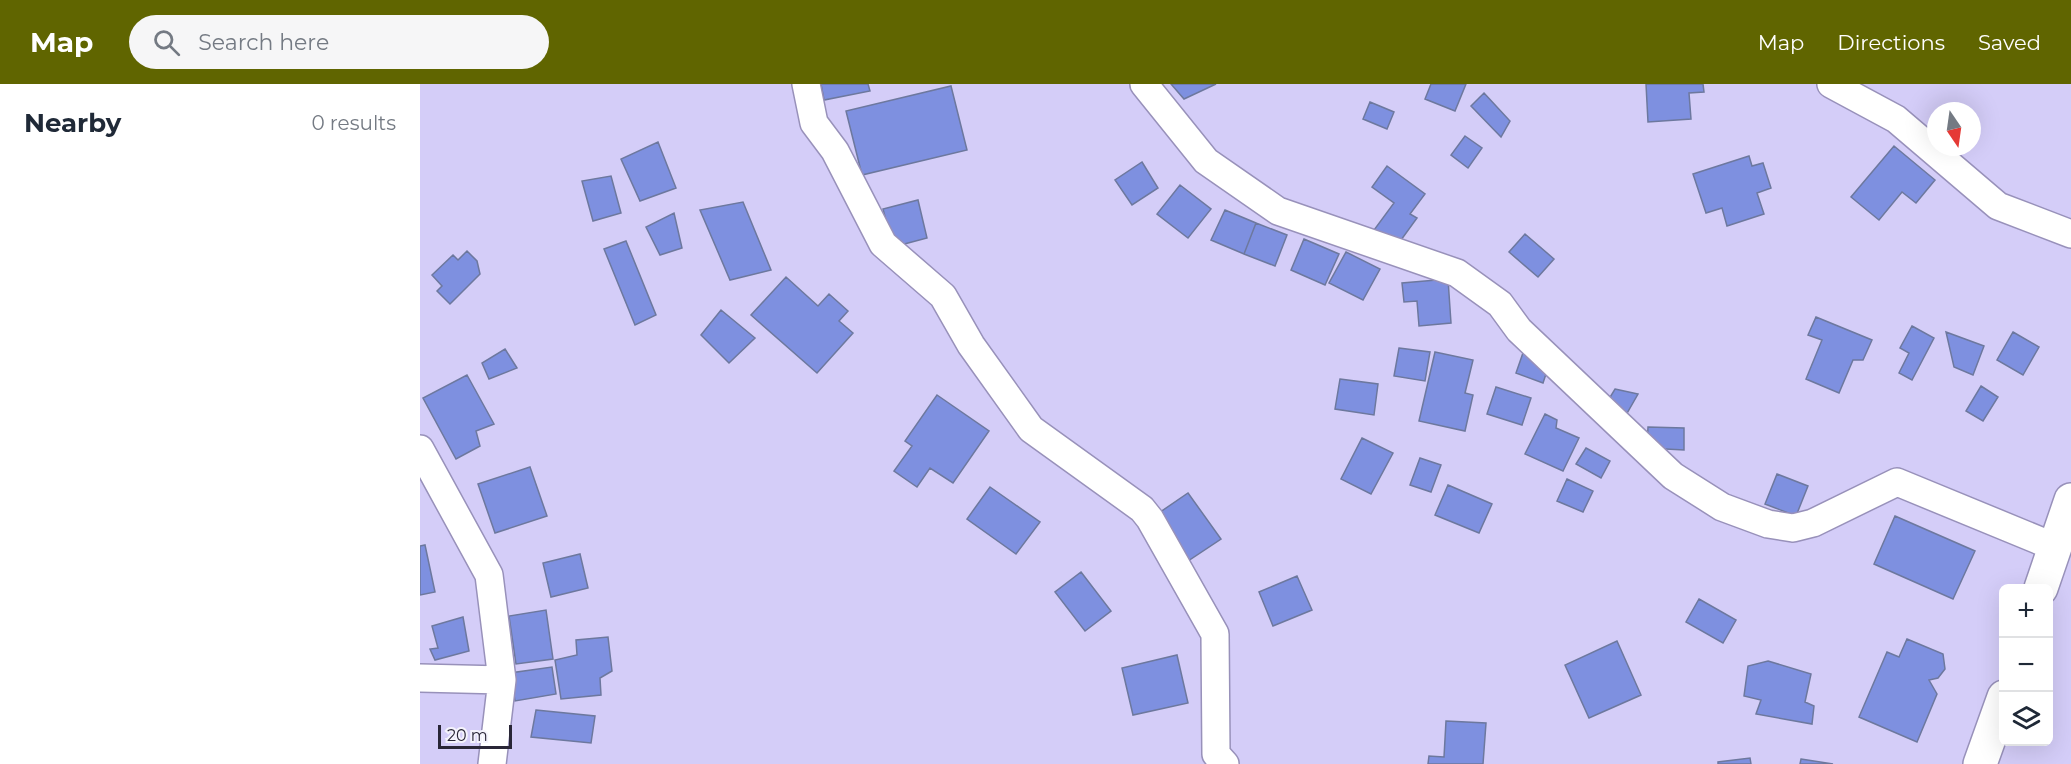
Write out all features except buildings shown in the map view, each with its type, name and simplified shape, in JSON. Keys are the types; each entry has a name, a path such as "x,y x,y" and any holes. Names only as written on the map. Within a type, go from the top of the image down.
{"street":[{"path":"806,84 814,123 835,152 883,244 943,296 971,345 1031,429 1142,509 1150,519 1215,634 1216,754 1225,764"},
{"path":"1144,84 1206,161 1278,211 1457,273 1500,304 1519,330 1673,476 1722,507 1768,525 1792,528 1813,523 1897,482 2055,547"},
{"path":"1831,84 1896,119 1998,206 2071,234"},
{"path":"420,449 489,574 502,680 492,764"},
{"path":"2042,584 2071,500"},
{"path":"420,678 502,680"},
{"path":"1980,764 1999,711"}]}
